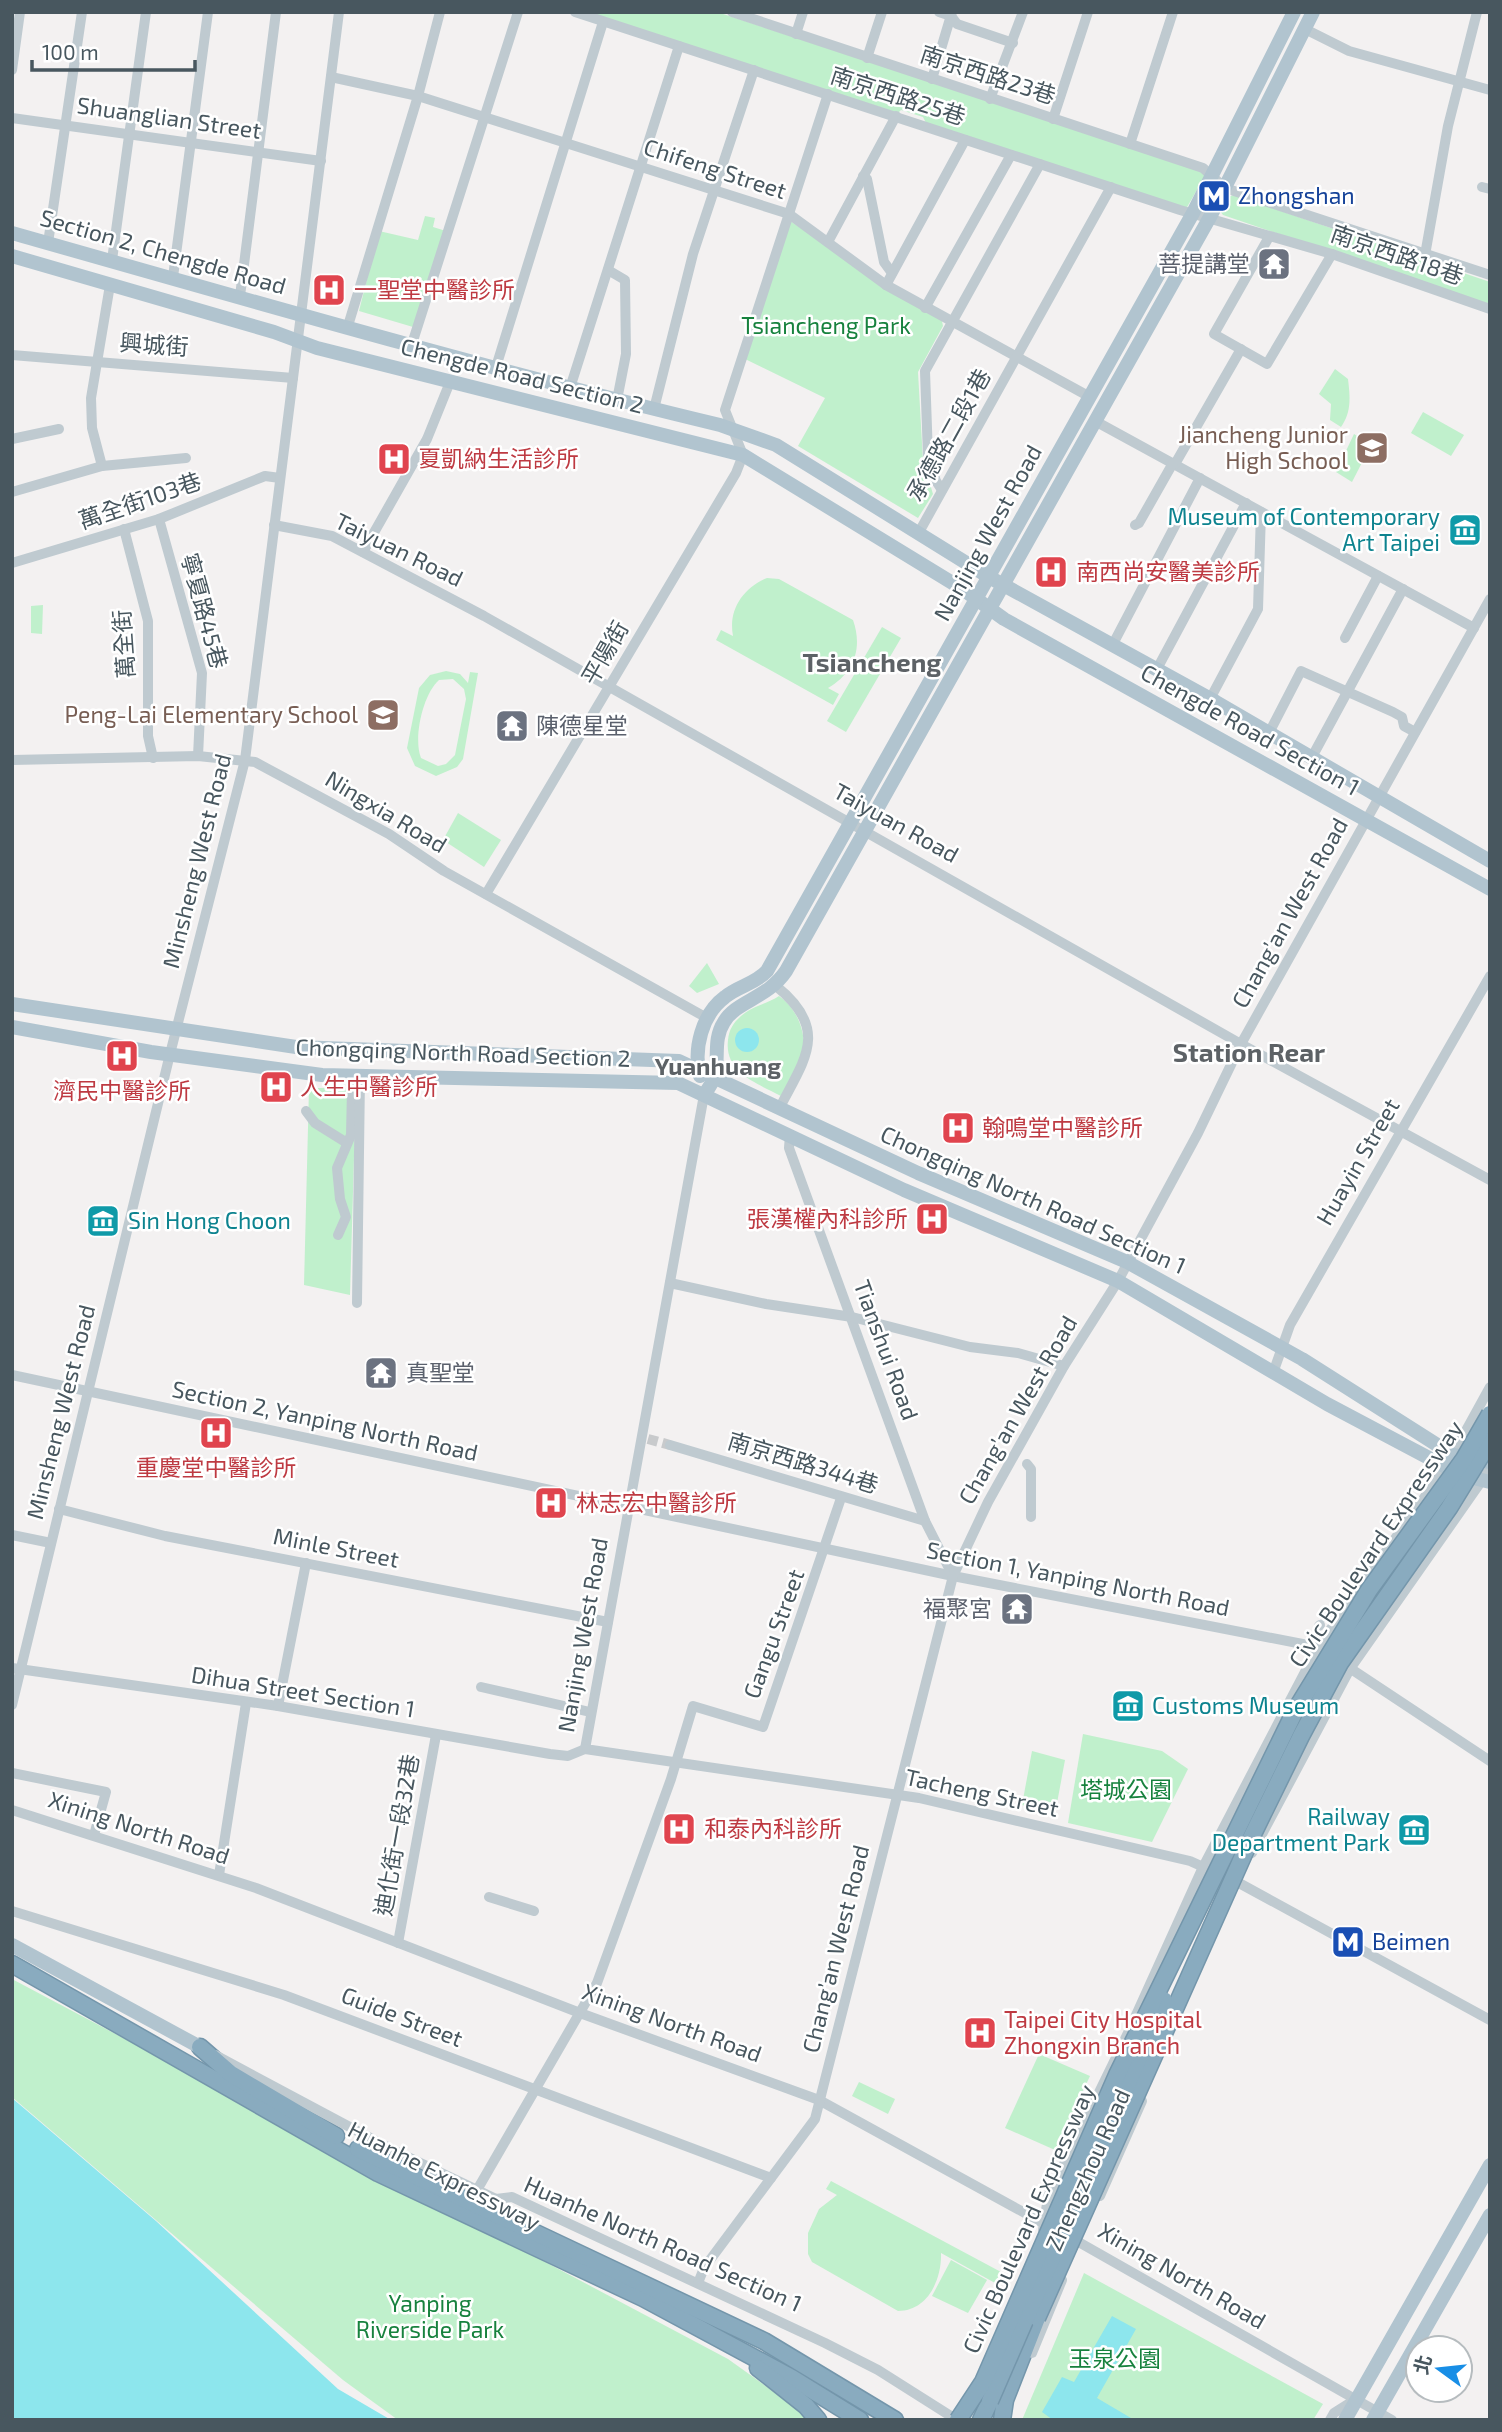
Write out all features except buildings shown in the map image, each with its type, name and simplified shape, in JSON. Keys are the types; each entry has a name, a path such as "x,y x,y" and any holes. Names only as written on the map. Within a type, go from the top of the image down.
{"highway":[{"name":"Civic Boulevard Expressway","path":"958,2420 982,2382 1062,2196 1200,1902 1295,1711 1329,1651 1464,1459 1490,1414"},
{"path":"1461,1475 1490,1425"},
{"name":"Civic Boulevard Expressway","path":"1224,1902 1301,1736 1340,1663 1449,1508 1490,1441"},
{"path":"981,2420 1155,2022 1200,1902"},
{"path":"1155,2022 1224,1902"},
{"path":"1003,2420 1005,2400 1037,2318 1224,1902"},
{"name":"Huanhe Expressway","path":"12,1964 378,2173 586,2270 792,2378 860,2420"},
{"name":"Huanhe Expressway","path":"200,2048 231,2074 374,2158 645,2282 764,2341 895,2420"},
{"path":"496,2199 502,2208 693,2295 718,2311 818,2401 847,2420"},
{"path":"722,2341 806,2406 818,2420"}],"main road":[{"name":"Nanjing West Road","path":"704,1095 715,1077 716,1045 724,1020 776,986 977,599 1193,213 1294,12"},
{"name":"Nanjing West Road","path":"704,1095 698,1069 699,1044 707,1018 725,996 750,984 767,971 989,610 1210,217 1313,12"},
{"name":"Section 2, Chengde Road","path":"12,233 301,315"},
{"name":"Chengde Road Section 2","path":"12,256 298,341 743,455 977,599 989,610"},
{"name":"Chengde Road Section 2","path":"301,315 411,347 733,429 776,445 1003,584"},
{"name":"Chengde Road Section 1","path":"1003,584 1380,795 1394,808 1490,861"},
{"name":"Chengde Road Section 1","path":"989,610 1490,889"},
{"name":"Chongqing North Road Section 2","path":"12,1004 296,1047 680,1061 698,1069"},
{"name":"Chongqing North Road Section 2","path":"12,1027 255,1069 356,1082 651,1081 678,1083 704,1095"},
{"name":"Chongqing North Road Section 1","path":"698,1069 918,1174 1127,1262 1280,1347 1449,1461 1461,1475 1487,1477"},
{"name":"Chongqing North Road Section 1","path":"704,1095 904,1190 1118,1282 1273,1373 1449,1461 1471,1459 1490,1462"},
{"name":"Huanhe North Road Section 1","path":"12,1945 200,2048"},
{"path":"1345,2420 1490,2165"},
{"path":"1376,2416 1490,2216"}],"street":[{"path":"12,70 20,12"},
{"path":"48,243 82,12"},
{"path":"112,260 146,12"},
{"path":"173,277 208,12"},
{"path":"240,296 276,12"},
{"name":"Minsheng West Road","path":"12,1705 16,1669 51,1542 244,760 339,12"},
{"path":"347,329 418,96 440,12"},
{"path":"411,347 487,116 518,12"},
{"name":"南京西路25巷","path":"575,12 1011,155 1210,217"},
{"name":"南京西路23巷","path":"732,12 1203,168 1225,188"},
{"path":"796,34 803,12"},
{"path":"867,58 882,12"},
{"path":"939,12 951,14 957,24 1013,43"},
{"path":"990,99 1023,12"},
{"path":"1053,119 1088,12"},
{"path":"1130,144 1173,12"},
{"path":"1425,256 1459,80 1477,12"},
{"path":"932,79 951,14"},
{"path":"496,367 603,22"},
{"path":"1305,29 1349,51 1490,90"},
{"path":"570,388 679,46"},
{"path":"654,409 693,254 754,71"},
{"name":"Chifeng Street","path":"331,77 418,96 487,116 789,214 886,285 1090,397"},
{"path":"743,455 725,410 828,94"},
{"path":"828,242 896,116"},
{"name":"Shuanglian Street","path":"12,118 321,161"},
{"path":"886,285 965,140"},
{"path":"925,308 1011,155"},
{"path":"943,490 936,481 928,457 925,371 1040,164"},
{"path":"863,176 867,179 884,262 892,273"},
{"name":"承德路二段1巷","path":"918,534 1111,187"},
{"path":"1225,188 1425,256 1490,275"},
{"name":"南京西路18巷","path":"1210,217 1332,254 1490,309"},
{"path":"1269,237 1214,334 1267,364 1332,254"},
{"path":"608,270 625,280 626,354 617,400"},
{"path":"102,466 92,428 91,398 110,285"},
{"path":"1135,525 1139,523 1241,349"},
{"name":"興城街","path":"12,355 293,378"},
{"path":"363,552 427,439 450,382"},
{"path":"1095,421 1474,628"},
{"path":"12,439 59,429"},
{"name":"平陽街","path":"486,894 736,473 743,455"},
{"path":"12,492 102,466 186,458"},
{"name":"萬全街103巷","path":"12,564 159,519 265,476 280,478"},
{"path":"1113,644 1200,478"},
{"path":"1157,669 1246,503"},
{"path":"1210,699 1258,608 1261,512"},
{"name":"寧夏路45巷","path":"159,519 202,673 198,757"},
{"name":"Taiyuan Road","path":"274,525 332,536 484,616 1241,1044 1490,1180"},
{"name":"萬全街","path":"124,529 148,621 148,736 153,758"},
{"path":"1345,638 1378,576"},
{"path":"1312,757 1403,589"},
{"name":"Chang’an West Road","path":"698,2283 704,2268 815,2119 953,1576 988,1502 1064,1366 1118,1282 1198,1133 1241,1044 1490,599"},
{"path":"1269,733 1301,671 1393,712 1402,718 1404,726 1415,732"},
{"name":"Ningxia Road","path":"12,760 198,757 255,762 389,834 444,871 707,1018"},
{"name":"Huayin Street","path":"1273,1373 1280,1347 1400,1130 1490,976"},
{"path":"776,986 799,1012 809,1043 804,1065 779,1109"},
{"path":"338,1235 346,1217 340,1199 337,1168 351,1135 356,1082"},
{"path":"356,1082 357,1303"},
{"name":"Nanjing West Road","path":"677,1762 585,1749 630,1507 646,1438 670,1283 704,1095"},
{"path":"306,1111 315,1123 347,1143"},
{"name":"Tianshui Road","path":"790,1135 789,1148 925,1521 953,1576"},
{"path":"670,1283 766,1304 852,1317 970,1347 1018,1353 1064,1366"},
{"name":"Section 2, Yanping North Road","path":"12,1375 630,1507"},
{"name":"Zhengzhou Road","path":"971,2420 968,2405 1046,2224 1048,2197 1127,2035 1203,1867 1318,1647 1449,1461 1490,1387"},
{"name":"南京西路344巷","path":"670,1445 925,1521"},
{"path":"1027,1464 1031,1469 1031,1517"},
{"name":"Zhengzhou Road","path":"1003,2420 1216,1931 1322,1715 1350,1669 1487,1477"},
{"path":"826,1550 841,1498"},
{"name":"Section 1, Yanping North Road","path":"630,1507 953,1576 1318,1647 1490,1761"},
{"name":"Minle Street","path":"59,1509 165,1536 608,1622"},
{"path":"12,1535 51,1542"},
{"name":"Gangu Street","path":"677,1762 693,1706 763,1727 826,1550"},
{"path":"278,1706 306,1563"},
{"path":"1322,1622 1329,1637"},
{"name":"Dihua Street Section 1","path":"16,1669 278,1706 550,1754 568,1756 585,1749"},
{"path":"481,1687 590,1712"},
{"path":"219,1875 246,1703"},
{"name":"迪化街一段32巷","path":"398,1943 436,1735"},
{"path":"477,2190 597,1983 677,1762"},
{"name":"Tacheng Street","path":"677,1762 895,1796 1078,1835 1203,1867 1239,1883 1490,2020"},
{"path":"12,1773 106,1791 94,1835"},
{"path":"1210,1836 1232,1796 1242,1801"},
{"name":"Xining North Road","path":"12,1810 219,1875 820,2100 1079,2242 1354,2400 1376,2416 1392,2420"},
{"path":"488,1897 534,1911"},
{"name":"Guide Street","path":"12,1911 284,1995 771,2178"},
{"path":"1178,1922 1183,1939 1192,1945 1209,1942 1216,1931"},
{"name":"Huanhe North Road Section 1","path":"200,2048 389,2148 477,2190 496,2199 512,2197 878,2370 958,2420"},
{"path":"1089,2109 1111,2110 1133,2122"},
{"path":"1330,2420 1334,2413 1354,2400"}],"green space":[{"path":"586,12 717,12 1207,172 1186,209 926,123 923,117 901,110 898,113"},
{"path":"1234,195 1490,282 1490,306 1223,215 1220,211 1228,197"},
{"path":"425,216 435,218 433,227 446,231 413,327 359,311 379,231 418,240"},
{"name":"Tsiancheng Park","path":"790,221 942,321 943,326 918,372 923,461 933,494 918,518 798,446 825,398 745,359"},
{"path":"1335,369 1348,379 1349,385 1349,410 1341,427 1330,420 1331,404 1319,394"},
{"path":"1423,412 1464,435 1451,456 1411,433"},
{"path":"1354,434 1371,445 1352,482 1336,472"},
{"path":"767,578 779,579 853,620 857,640 854,659 844,675 828,688 839,694 833,705 716,640 721,630 733,636 733,617 739,601 758,582"},
{"path":"43,605 42,634 31,633 31,606"},
{"path":"882,627 901,638 846,732 827,721"},
{"path":"446,671 460,674 468,683 470,672 478,673 463,759 457,767 436,776 415,766 407,748 419,688 430,675","holes":["453,679 464,689 466,699 455,755 446,764 438,766 421,758 419,728 428,695 439,680"]},
{"path":"458,813 501,840 484,867 443,840"},
{"path":"707,963 719,984 697,993 689,986"},
{"path":"779,996 797,1017 804,1043 799,1065 781,1096 744,1076 731,1061 728,1051 729,1033 736,1021 750,1010"},
{"path":"309,1088 356,1088 350,1295 304,1285"},
{"name":"塔城公園","path":"1083,1734 1162,1751 1188,1769 1152,1842 1068,1823"},
{"path":"1032,1751 1065,1760 1055,1814 1022,1805"},
{"name":"Yanping Riverside Park","path":"12,1979 728,2359 813,2420 398,2420 343,2380 12,2097"},
{"path":"1039,2054 1090,2076 1055,2150 1005,2128"},
{"path":"859,2082 895,2099 888,2114 852,2096"},
{"path":"831,2181 1001,2272 995,2283 941,2253 939,2273 931,2292 918,2306 898,2311 812,2262 808,2254 808,2233 819,2209 837,2195 826,2189"},
{"path":"951,2260 987,2280 968,2313 932,2296"},
{"name":"玉泉公園","path":"1084,2273 1323,2404 1313,2420 1022,2420"}],"water":[{"path":"747,1028 755,1032 759,1040 755,1048 747,1052 739,1048 735,1040 739,1032"},
{"path":"12,2098 156,2221 338,2389 391,2420 12,2420"},
{"path":"1112,2316 1136,2329 1097,2398 1131,2418 1053,2420 1042,2412 1062,2377 1074,2382"}],"tunnel":[{"path":"648,1439 670,1445"}],"place":[{"name":"Zhongshan","path":"1214,196"},
{"name":"菩提講堂","path":"1274,264"},
{"name":"一聖堂中醫診所","path":"329,290"},
{"name":"Jiancheng Junior High School","path":"1372,448"},
{"name":"夏凱納生活診所","path":"394,459"},
{"name":"Museum of Contemporary Art Taipei","path":"1465,530"},
{"name":"南西尚安醫美診所","path":"1051,572"},
{"name":"Peng-Lai Elementary School","path":"383,715"},
{"name":"陳德星堂","path":"512,726"},
{"name":"濟民中醫診所","path":"122,1056"},
{"name":"人生中醫診所","path":"276,1087"},
{"name":"翰鳴堂中醫診所","path":"958,1128"},
{"name":"張漢權內科診所","path":"932,1219"},
{"name":"Sin Hong Choon","path":"103,1221"},
{"name":"真聖堂","path":"381,1373"},
{"name":"重慶堂中醫診所","path":"216,1433"},
{"name":"林志宏中醫診所","path":"551,1503"},
{"name":"福聚宮","path":"1017,1609"},
{"name":"Customs Museum","path":"1128,1706"},
{"name":"和泰內科診所","path":"679,1829"},
{"name":"Railway Department Park","path":"1414,1830"},
{"name":"Beimen","path":"1348,1942"},
{"name":"Taipei City Hospital Zhongxin Branch","path":"980,2033"}],"district":[{"name":"Tsiancheng","path":"872,663"},
{"name":"Station Rear","path":"1249,1053"},
{"name":"Yuanhuang","path":"718,1067"}]}
